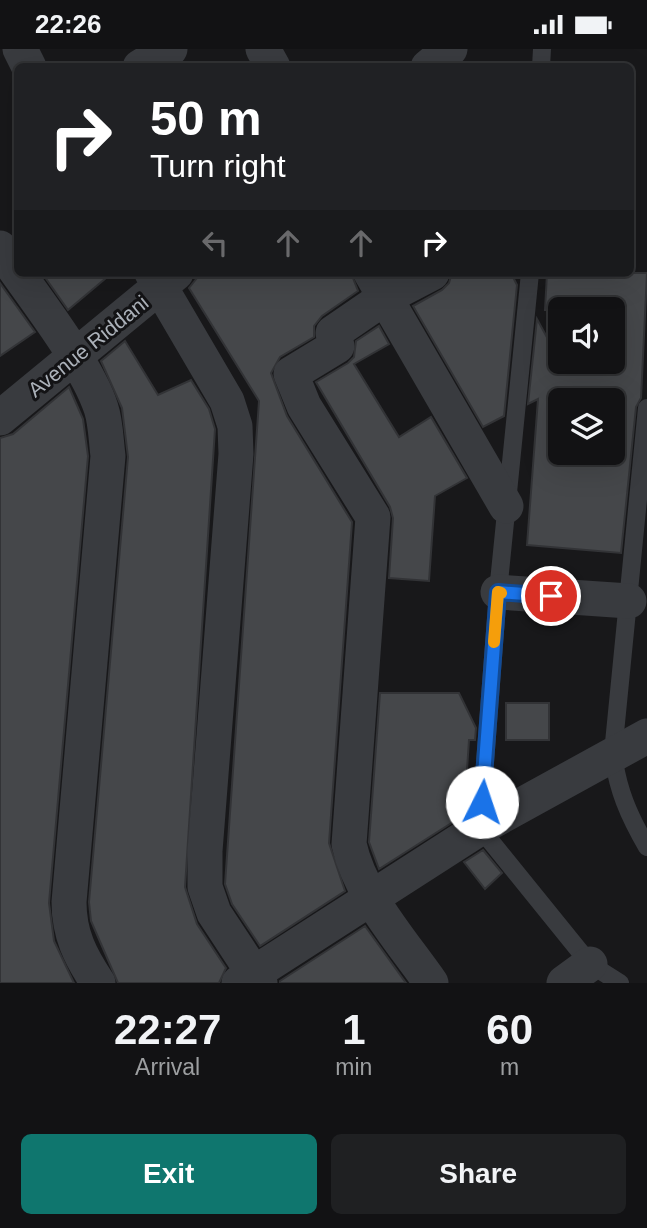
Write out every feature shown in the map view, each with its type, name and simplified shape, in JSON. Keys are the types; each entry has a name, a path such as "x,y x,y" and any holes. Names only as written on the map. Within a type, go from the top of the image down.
{"street":[{"path":"147,63 170,49"},
{"path":"0,248 14,269"},
{"path":"20,277 75,358 101,408 108,456 69,902 69,926 75,945 98,983"},
{"path":"415,277 377,286 333,333 337,346 291,374 300,399 373,517 349,843 353,866 431,983"},
{"path":"163,278 227,401 235,426 205,852 205,887 214,913 250,980 480,828 647,736"},
{"name":"Avenue Riddani","path":"0,418 75,358 163,278"},
{"path":"377,286 506,506"},
{"path":"498,592 629,601"}],"lane":[{"path":"530,277 498,592 480,828 577,973 620,983"},
{"path":"647,408 613,753 616,781 624,804 647,847"}],"building":[{"path":"634,273 647,273 641,398 636,407 621,553 527,545 538,399 528,404 537,319 548,339 548,374 625,374 625,297 548,297 548,310 545,310 547,277 634,277"},
{"path":"45,277 107,277 68,310"},
{"path":"198,277 353,277 358,291 322,316 314,326 314,337 280,357 271,373 287,416 352,522 329,843 345,891 260,946 232,904 225,884 259,401 189,288"},
{"path":"451,277 513,277 517,285 504,416 483,427 413,306 442,290"},
{"path":"0,283 35,332 0,356"},
{"path":"379,326 389,344 354,364 399,437 431,417 467,478 435,496 429,581 389,578 393,518 390,507 316,382 348,363 354,357 356,341"},
{"path":"125,341 158,395 191,380 209,409 215,429 185,887 197,924 226,968 219,983 118,983 91,921 89,902 128,457 122,408 101,361"},
{"path":"69,387 83,419 88,456 49,903 54,941 74,983 0,983 0,438 13,434"},
{"path":"380,693 459,693 476,728 475,740 469,740 464,815 379,869 369,842"},
{"path":"506,703 549,703 549,740 506,740"},
{"path":"483,850 502,873 485,889 464,862"},
{"path":"365,926 406,983 280,983 280,981"}],"slow traffic":[{"path":"494,642 498,592 501,593"}],"route":[{"path":"482,802 498,592 551,596"}]}
